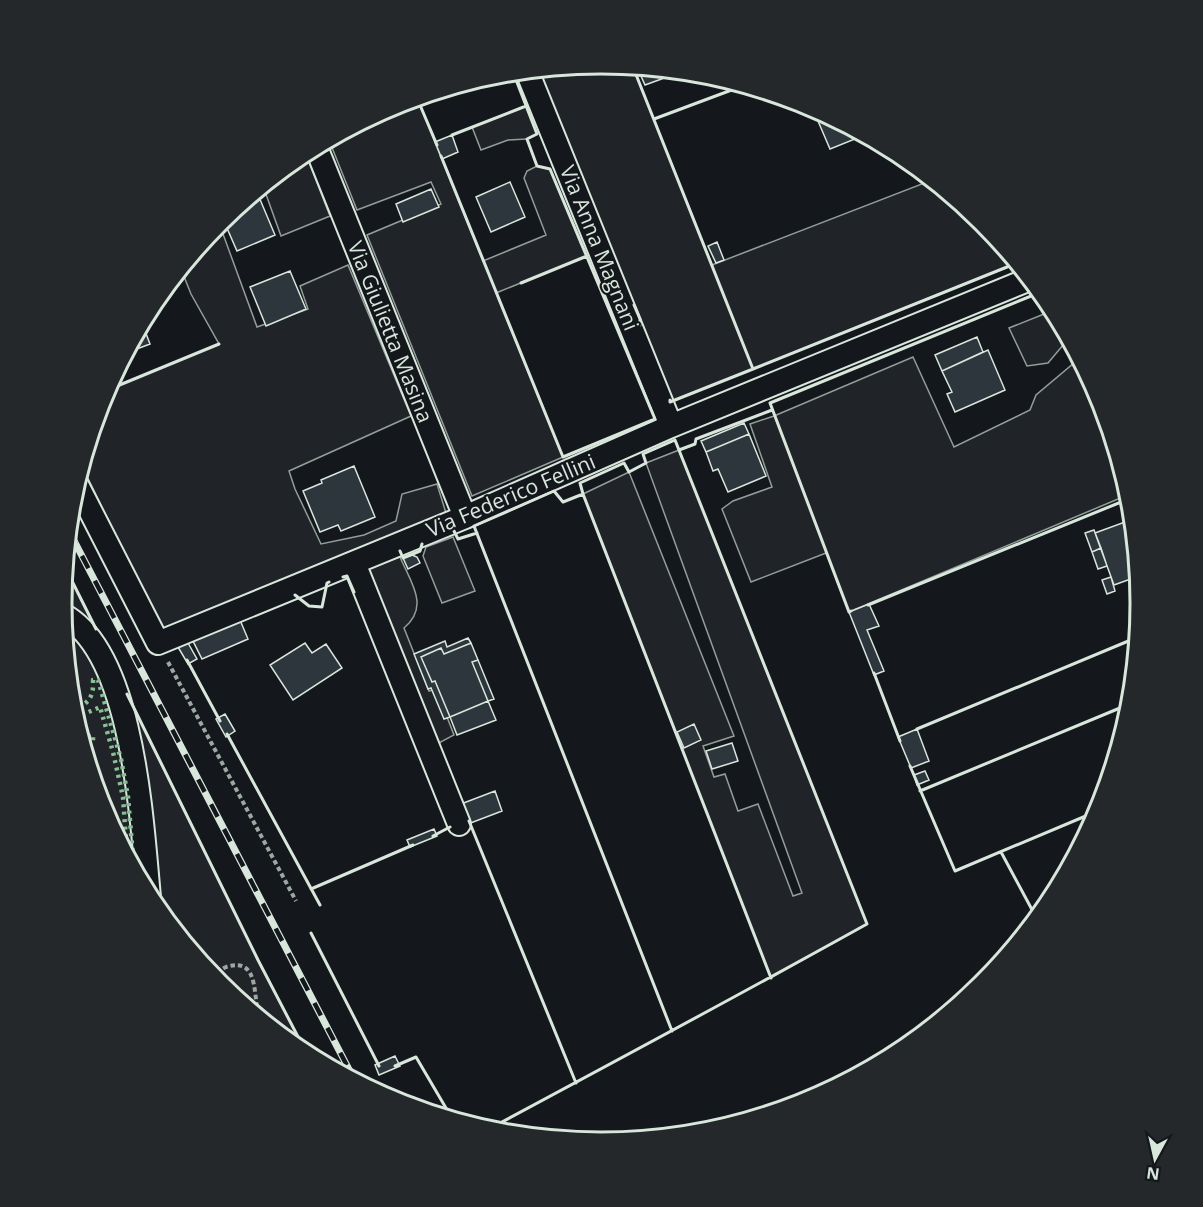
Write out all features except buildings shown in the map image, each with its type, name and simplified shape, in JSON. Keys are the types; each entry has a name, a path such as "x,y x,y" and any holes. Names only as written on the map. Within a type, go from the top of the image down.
{"street":[{"name":"Via Anna Magnani","path":"530,79 671,426"},
{"name":"Via Giulietta Masina","path":"319,156 465,517"},
{"name":"Via Federico Fellini","path":"158,643 465,517 671,426 1023,282"},
{"path":"83,496 158,643"},
{"path":"354,563 459,824"},
{"path":"73,621 92,639 106,667 118,700 130,746 140,801 147,874"}],"path":[{"path":"158,643 296,901"},
{"path":"220,971 223,968 238,966 247,970 256,987 258,1007"}],"shaded area":[{"path":"567,75 636,75 712,265 924,183 976,229 1010,266 670,402 540,78"},
{"path":"420,106 483,261 546,235 524,178 527,171 537,166 550,169 587,256 496,293 563,457 472,496 367,235 441,204 431,182 357,210 332,148 367,129"},
{"path":"526,106 537,134 527,139 508,140 481,150 472,127"},
{"path":"309,162 330,216 281,236 266,194"},
{"path":"223,233 257,327 308,309 300,286 348,265 411,416 289,471 295,489 321,544 364,535 396,521 402,494 437,484 446,513 162,631 87,477 100,433 119,385 219,344 184,277"},
{"path":"1045,314 1063,345 1048,363 1027,366 1009,328"},
{"path":"913,357 954,447 1030,410 1036,395 1073,364 1103,433 1121,498 849,612 826,553 751,582 722,509 733,501 772,487 750,424"},
{"path":"679,450 867,924 771,978 583,494 629,472 734,736 703,746 714,777 725,774 738,811 758,804 793,896 802,893 646,463"},
{"path":"453,537 475,591 442,603 423,556 426,547"},
{"path":"400,557 413,585 417,603 412,620 404,628 429,691 436,689 454,735 437,744 366,569"},
{"path":"73,582 299,1038 252,1002 203,953 161,898 127,838 100,774 82,707 73,638"}],"railway":[{"path":"76,544 348,1068"}],"hedge":[{"path":"82,705 91,696 93,680 98,680 121,759 128,797 132,848"},
{"path":"84,714 100,707 123,797 126,835"},
{"path":"89,736 93,735 93,743 91,744"}],"wall":[{"path":"636,75 753,369 670,402 670,400"},
{"path":"441,156 563,457 655,419 550,169 537,166 527,139 537,134 517,81"},
{"path":"654,119 731,90"},
{"path":"420,106 437,145"},
{"path":"452,135 526,106"},
{"path":"521,283 587,256"},
{"path":"753,369 1010,266"},
{"path":"851,611 849,612 770,403 1032,296"},
{"path":"634,305 640,325"},
{"path":"119,385 219,344"},
{"path":"679,450 695,444 696,439 772,410"},
{"path":"675,440 867,924 672,1031 474,526 554,491 563,502 583,494 580,483 624,463 629,472 646,463 643,454 675,440"},
{"path":"583,494 771,978"},
{"path":"868,605 1121,502"},
{"path":"453,529 458,539 477,533"},
{"path":"400,551 403,558 420,551 422,544"},
{"path":"343,577 347,576 354,592"},
{"path":"73,582 96,629"},
{"path":"295,595 309,606 322,607 329,582"},
{"path":"917,729 1130,640"},
{"path":"187,660 220,721"},
{"path":"874,673 900,741"},
{"path":"127,694 299,1038"},
{"path":"920,791 1121,708"},
{"path":"227,734 320,905"},
{"path":"910,766 955,871 1086,816"},
{"path":"469,821 576,1083"},
{"path":"433,836 450,827"},
{"path":"311,889 413,845"},
{"path":"1001,852 1033,911"},
{"path":"311,933 379,1066"},
{"path":"500,1123 672,1031"},
{"path":"395,1066 416,1057 447,1110"}]}
